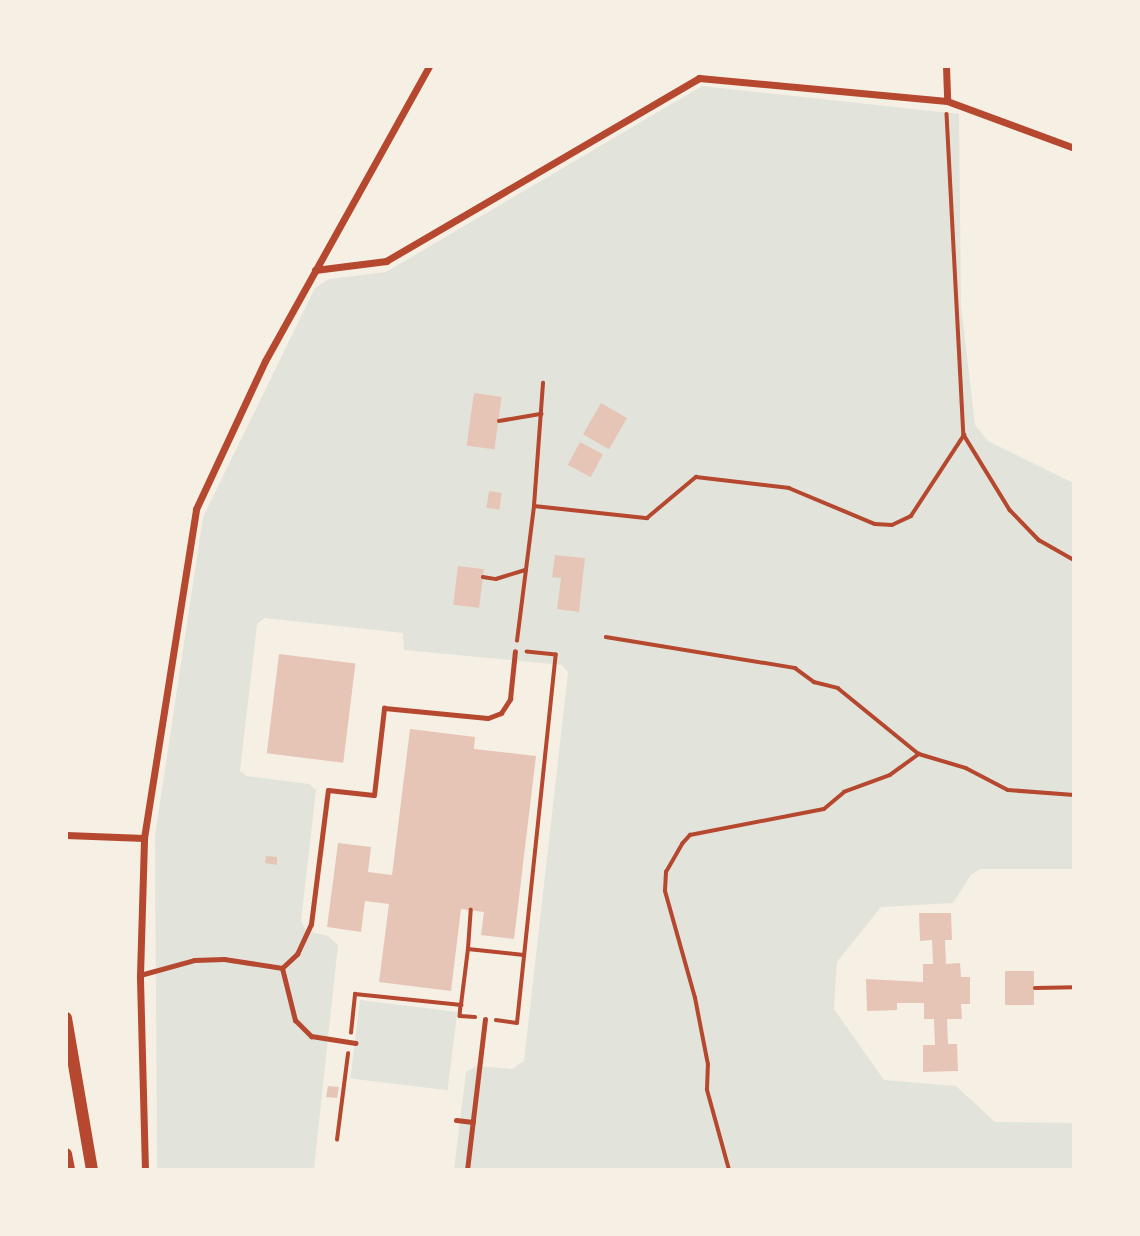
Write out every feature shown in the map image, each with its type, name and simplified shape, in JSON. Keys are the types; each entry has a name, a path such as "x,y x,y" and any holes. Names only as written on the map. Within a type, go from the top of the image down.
{"street":[{"path":"145,1170 140,975 144,838 196,509 265,361 429,66"},
{"path":"946,66 947,101"},
{"path":"315,270 386,261 699,78 947,101 1073,148"},
{"path":"66,835 144,838"},
{"path":"66,1018 92,1170"},
{"path":"66,1154 69,1170"}],"lane":[{"path":"282,968 298,954 311,924 328,790 374,795 384,708 488,718 501,713 510,699 515,650"},
{"path":"140,975 194,960 225,959 282,968"},
{"path":"282,968 295,1020 311,1036 352,1042"},
{"path":"467,1170 485,1019"},
{"path":"456,1120 473,1122"}],"path":[{"path":"947,101 964,435 1010,510 1039,540 1073,560"},
{"path":"471,910 460,1016 517,1023 556,655 515,650 534,506 543,383"},
{"path":"499,421 541,414"},
{"path":"534,506 647,518 696,477 789,488 875,524 892,525 911,516 964,435"},
{"path":"483,578 496,579 526,570"},
{"path":"606,637 795,668 814,682 838,688 919,754 966,768 1008,790 1073,795"},
{"path":"729,1170 707,1090 705,1052 665,891 666,872 690,835 824,808 844,792 890,775 919,754"},
{"path":"468,949 524,955"},
{"path":"1035,988 1073,987"},
{"path":"337,1140 352,1042 355,994 461,1005"}],"shaded area":[{"path":"702,86 959,114 961,305 975,425 988,441 1073,483 1073,869 980,869 971,875 953,903 881,907 837,962 834,1009 884,1080 956,1086 995,1122 1073,1123 1073,1169 454,1169 466,1072 477,1066 512,1069 524,1061 568,672 562,665 404,650 403,633 264,618 257,624 240,771 247,776 309,784 316,790 301,921 306,931 328,936 338,945 314,1169 157,1170 155,836 203,517 315,288 329,279 386,272"},
{"path":"360,1000 457,1012 448,1090 350,1078"}],"building":[{"path":"474,393 502,397 494,449 467,445"},
{"path":"601,403 627,418 609,449 583,434"},
{"path":"580,442 603,454 591,477 568,465"},
{"path":"489,491 502,493 499,510 486,508"},
{"path":"555,555 585,558 579,612 557,609 561,578 552,577"},
{"path":"458,566 484,569 479,608 453,605"},
{"path":"279,654 355,663 343,763 267,753"},
{"path":"410,729 475,737 474,749 536,756 514,939 481,935 484,912 461,909 451,991 379,982 389,904 365,901 361,932 327,927 338,843 371,847 368,872 392,875"},
{"path":"266,856 277,857 277,865 265,863"},
{"path":"919,913 951,913 952,940 945,940 946,964 960,963 961,977 970,977 970,1004 961,1004 962,1019 947,1019 948,1044 957,1044 958,1071 923,1072 923,1045 935,1045 934,1019 924,1019 924,1003 897,1003 897,1010 867,1011 866,979 923,982 923,964 933,964 932,940 920,941"},
{"path":"1005,971 1034,971 1034,1005 1005,1005"},
{"path":"328,1086 339,1087 337,1098 326,1097"}]}
